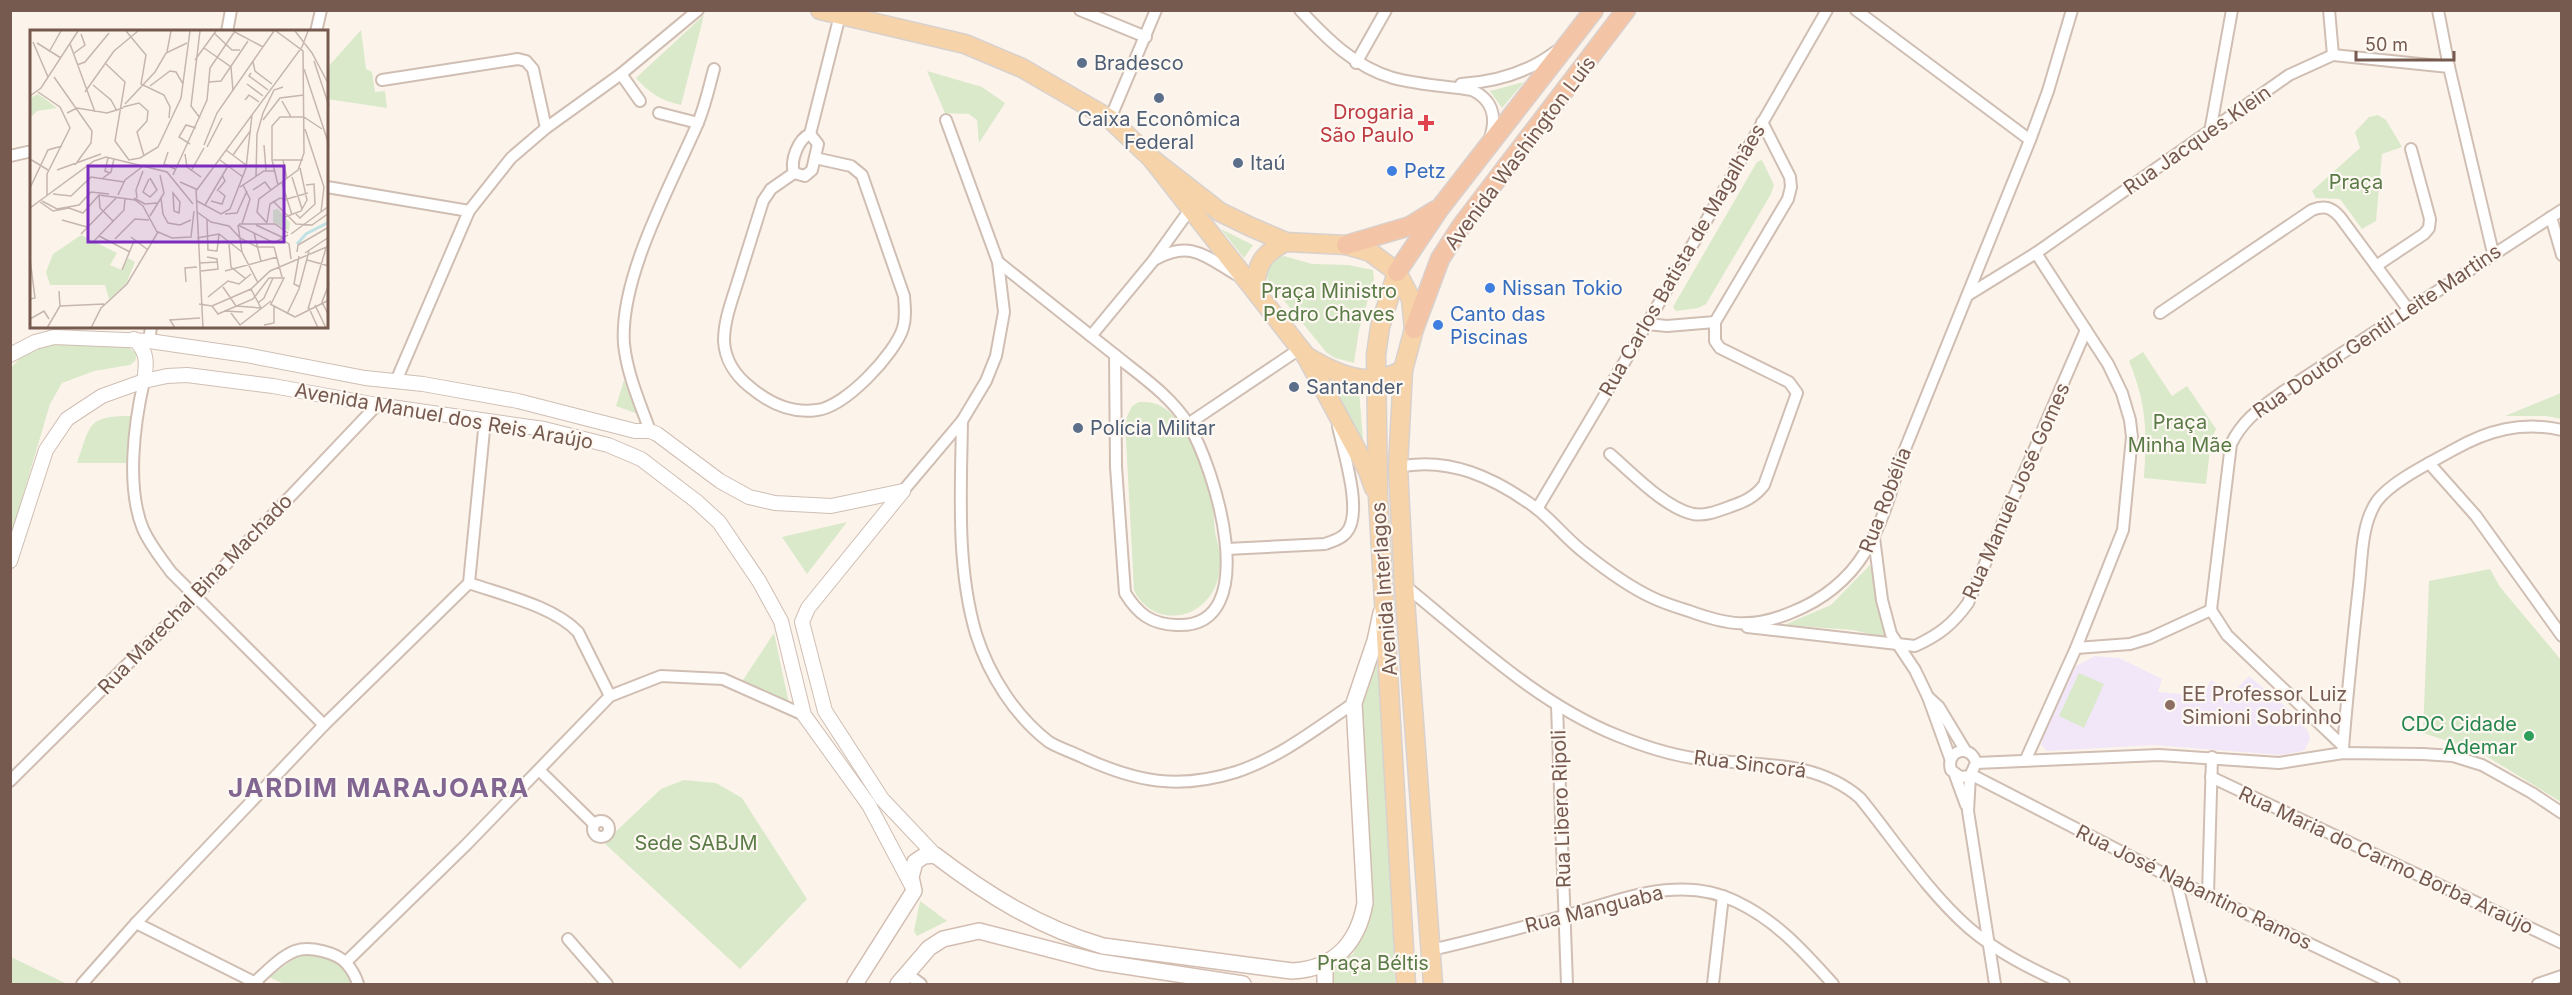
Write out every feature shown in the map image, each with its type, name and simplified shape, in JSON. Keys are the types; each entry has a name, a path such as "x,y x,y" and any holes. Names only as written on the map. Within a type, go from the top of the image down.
{"highway":[{"name":"Avenida Washington Luís","path":"1440,208 1594,10"},
{"name":"Avenida Washington Luís","path":"1414,329 1440,259 1462,225 1626,10"},
{"path":"1346,245 1410,226 1440,208"},
{"name":"Avenida Interlagos","path":"1397,272 1440,208"}],"main road":[{"path":"820,10 932,35 987,52 1031,73 1110,119 1152,159 1220,212 1286,242 1346,245 1370,252 1397,272 1411,298 1414,329"},
{"path":"1152,159 1304,352 1368,471 1378,497"},
{"path":"1252,286 1259,263 1265,254 1286,242"},
{"name":"Avenida Interlagos","path":"1397,272 1380,327 1376,380 1378,497 1406,984"},
{"name":"Avenida Washington Luís","path":"1402,370 1414,329"},
{"path":"1304,352 1338,373 1376,380 1390,377 1402,370"},
{"name":"Avenida Interlagos","path":"1402,370 1398,467 1432,984"},
{"path":"855,984 914,891 911,876 915,861 924,856 935,855 988,895 1015,911 1079,939 1103,946 1293,971 1325,964 1355,938 1362,921 1365,903 1353,703 1375,641 1384,595"},
{"path":"902,979 929,948 943,939 979,931 1099,962 1243,984"},
{"path":"1099,962 1103,946"},
{"path":"1325,964 1325,984"}],"street":[{"path":"227,30 231,10"},
{"path":"316,30 321,10"},
{"path":"396,381 469,211 511,158 546,128 621,74 698,10"},
{"path":"1080,10 1146,37"},
{"path":"1110,119 1156,10"},
{"path":"1300,10 1322,34 1356,63 1393,78 1472,90 1488,101 1493,115 1493,129 1488,146"},
{"path":"1356,63 1386,10"},
{"name":"Rua Carlos Batista de Magalhães","path":"1537,509 1647,324 1827,10"},
{"path":"1856,10 2030,140"},
{"name":"Rua Robélia","path":"1398,467 1418,462 1439,463 1473,471 1499,484 1537,509 1584,553 1650,597 1704,617 1739,626 1783,616 1814,604 1834,591 1861,562 1887,506 1901,459 2030,140 2048,91 2072,10"},
{"path":"2210,132 2232,10"},
{"path":"2329,10 2332,55 2449,67"},
{"path":"2438,10 2449,67 2493,253"},
{"path":"794,173 793,168 800,142 810,134 840,15"},
{"path":"1442,85 1499,80 1546,58 1573,38"},
{"name":"Rua Jacques Klein","path":"1968,296 2036,253 2289,75 2332,55"},
{"path":"382,80 518,59 526,61 533,69 546,128"},
{"path":"650,431 628,365 624,342 627,309 642,250 698,123 714,69"},
{"path":"621,74 640,101"},
{"path":"659,113 698,123"},
{"path":"935,855 882,799 825,711 802,622 808,608 962,422 986,381 996,356 1004,312 998,262 946,120"},
{"path":"1610,454 1673,507 1694,514 1710,514 1745,502 1757,494 1764,485 1797,393 1789,382 1720,348 1715,341 1715,322 1791,193 1790,177 1762,122"},
{"path":"810,134 818,144 808,176 794,173 771,189 763,201 726,319 724,343 729,361 740,379 764,398 794,410 818,410 832,405 851,393 866,379 898,338 903,329 906,311 904,296 862,175 852,166 815,158"},
{"path":"2376,266 2424,234 2429,228 2430,219 2411,150"},
{"path":"10,156 30,151"},
{"path":"328,187 469,211"},
{"path":"2160,313 2312,210 2320,207 2333,210 2340,217 2408,309"},
{"path":"1091,336 1153,261 1191,208"},
{"name":"Rua Doutor Gentil Leite Martins","path":"2211,610 2231,444 2239,427 2284,391 2562,210"},
{"path":"2551,217 2562,255"},
{"path":"1153,261 1167,253 1186,249 1197,252 1252,286"},
{"path":"2026,759 2076,648 2123,530 2132,437 2130,420 2122,393 2108,364 2036,253"},
{"path":"998,262 1115,355 1162,393 1188,424 1210,468 1220,505 1227,549 1223,590 1219,602 1212,612 1198,623 1184,626 1154,622 1136,611 1125,593 1116,467 1115,355"},
{"path":"1647,324 1667,326 1715,322"},
{"name":"Rua Manuel José Gomes","path":"1739,626 1915,646 1937,636 1955,622 1968,603 2086,330"},
{"name":"Avenida Manuel dos Reis Araújo","path":"10,356 35,342 54,336 134,339 150,334 365,378 518,401 635,430 650,431 720,481 749,497 775,503 831,506 903,491"},
{"path":"134,339 142,347 146,357 133,464 136,504 143,529 154,549 195,597 324,725"},
{"path":"1188,424 1304,352"},
{"name":"Avenida Manuel dos Reis Araújo","path":"10,561 46,450 67,419 102,396 144,381 187,375 273,386 377,405 544,429 608,445 641,459 696,501 719,522 759,581 781,621 804,715 868,805 914,891"},
{"name":"Rua Marechal Bina Machado","path":"10,781 195,597 377,405"},
{"path":"1227,549 1325,544 1339,539 1347,532 1353,519 1354,505 1336,414"},
{"path":"82,984 136,923 324,725 469,583 484,420"},
{"path":"962,422 961,504 964,560 967,594 977,636 1003,692 1016,710 1050,742 1115,772 1156,782 1202,780 1237,772 1267,759 1295,743 1353,703"},
{"path":"2343,749 2365,536 2371,512 2384,493 2429,463 2480,435 2517,426 2543,426 2562,430"},
{"path":"2429,463 2476,516 2562,636"},
{"path":"1874,534 1882,600 1896,643 1915,670 1928,697 1950,758 1951,770 1968,811 1995,984"},
{"path":"469,583 541,609 571,625 578,632 610,696"},
{"name":"Rua Sincorá","path":"1404,585 1512,674 1557,706 1614,735 1658,751 1705,760 1792,766 1835,781 1860,798 1945,904 1989,943 2032,969 2064,984"},
{"path":"2076,648 2130,644 2150,638 2211,610 2227,635 2343,749"},
{"path":"346,962 466,845 610,696 661,676 723,679 804,715 825,711"},
{"path":"1928,697 1939,707 1972,764 1968,811"},
{"name":"Rua Libero Ripoli","path":"1557,706 1567,984"},
{"path":"1950,758 1954,753 1972,764 2026,759 2159,755 2279,763 2343,749 2453,756 2482,765 2562,813"},
{"path":"2208,894 2212,757"},
{"path":"1955,775 1964,777 1972,764"},
{"name":"Rua José Nabantino Ramos","path":"1972,764 1995,789 2176,880 2394,984"},
{"path":"539,770 594,824"},
{"name":"Rua Maria do Carmo Borba Araújo","path":"2211,777 2562,943"},
{"path":"2176,880 2201,984"},
{"name":"Rua Manguaba","path":"1431,950 1565,916 1651,891 1701,891 1736,901 1767,919 1790,937 1833,984"},
{"path":"1713,984 1723,896"},
{"path":"136,923 256,983 294,951 317,950 346,962 358,984"},
{"path":"568,939 603,983"},
{"path":"2538,984 2562,976"},
{"path":"902,979 921,984"}],"shaded area":[{"name":"EE Professor Luiz Simioni Sobrinho","path":"2095,656 2119,658 2162,679 2158,692 2203,696 2211,680 2233,693 2249,676 2293,713 2308,731 2310,739 2304,751 2281,755 2154,745 2047,751 2041,745 2044,733 2076,666"}],"green space":[{"path":"704,15 681,105 656,96 636,78"},
{"path":"361,30 366,69 372,72 375,92 385,91 387,108 328,99 328,67"},
{"path":"927,71 982,87 1005,103 979,143 977,120 969,114 945,113"},
{"path":"1524,82 1502,108 1490,91"},
{"name":"Praça","path":"2378,115 2386,120 2402,147 2382,154 2376,221 2362,229 2340,199 2316,198 2312,191 2360,148 2355,132 2369,117"},
{"path":"1762,160 1774,185 1771,194 1706,304 1698,308 1676,311 1673,307 1757,162"},
{"name":"Praça Ministro Pedro Chaves","path":"1221,229 1253,245 1244,258"},
{"name":"Praça Ministro Pedro Chaves","path":"1284,256 1312,264 1348,265 1373,270 1374,279 1359,330 1354,363 1335,358 1327,353 1268,281 1268,268 1275,259"},
{"path":"60,340 102,340 122,344 137,355 135,361 130,365 94,371 62,383 50,404 11,536 11,368 21,357"},
{"name":"Praça Minha Mãe","path":"2143,352 2172,396 2187,386 2216,429 2211,441 2206,484 2144,478 2144,419 2139,391 2129,361"},
{"path":"1334,379 1359,391 1363,439 1358,437 1330,383"},
{"path":"624,380 638,414 616,406"},
{"path":"2561,393 2561,419 2546,416 2505,416"},
{"path":"1139,402 1161,406 1179,422 1201,462 1210,489 1220,560 1219,575 1211,595 1196,609 1187,613 1160,614 1146,606 1134,590 1125,421 1132,406"},
{"path":"131,416 133,418 128,463 77,463 92,425 106,418"},
{"path":"847,522 807,574 782,537"},
{"path":"1870,565 1890,639 1853,630 1784,625 1831,605"},
{"path":"2490,569 2500,587 2561,660 2561,802 2478,751 2423,733 2429,581"},
{"name":"Praça Béltis","path":"1382,626 1395,984 1330,984 1330,967 1353,954 1372,911 1358,704"},
{"path":"774,633 789,704 741,683"},
{"path":"2079,673 2104,684 2084,728 2059,716"},
{"name":"Sede SABJM","path":"684,780 716,783 742,798 807,899 740,969 602,841 611,836 661,789"},
{"path":"920,901 947,921 917,936 914,931"},
{"path":"317,953 339,965 355,984 284,984 269,977 301,954"},
{"path":"11,957 67,984 11,984"}],"place":[{"name":"Bradesco","path":"1082,63"},
{"name":"Caixa Econômica Federal","path":"1159,98"},
{"name":"Drogaria São Paulo","path":"1426,123"},
{"name":"Itaú","path":"1238,163"},
{"name":"Petz","path":"1392,171"},
{"name":"Nissan Tokio","path":"1490,288"},
{"name":"Canto das Piscinas","path":"1438,325"},
{"name":"Santander","path":"1294,387"},
{"name":"Polícia Militar","path":"1078,428"},
{"name":"EE Professor Luiz Simioni Sobrinho","path":"2170,705"},
{"name":"CDC Cidade Ademar","path":"2529,736"}],"district":[{"name":"JARDIM MARAJOARA","path":"379,788"}]}
